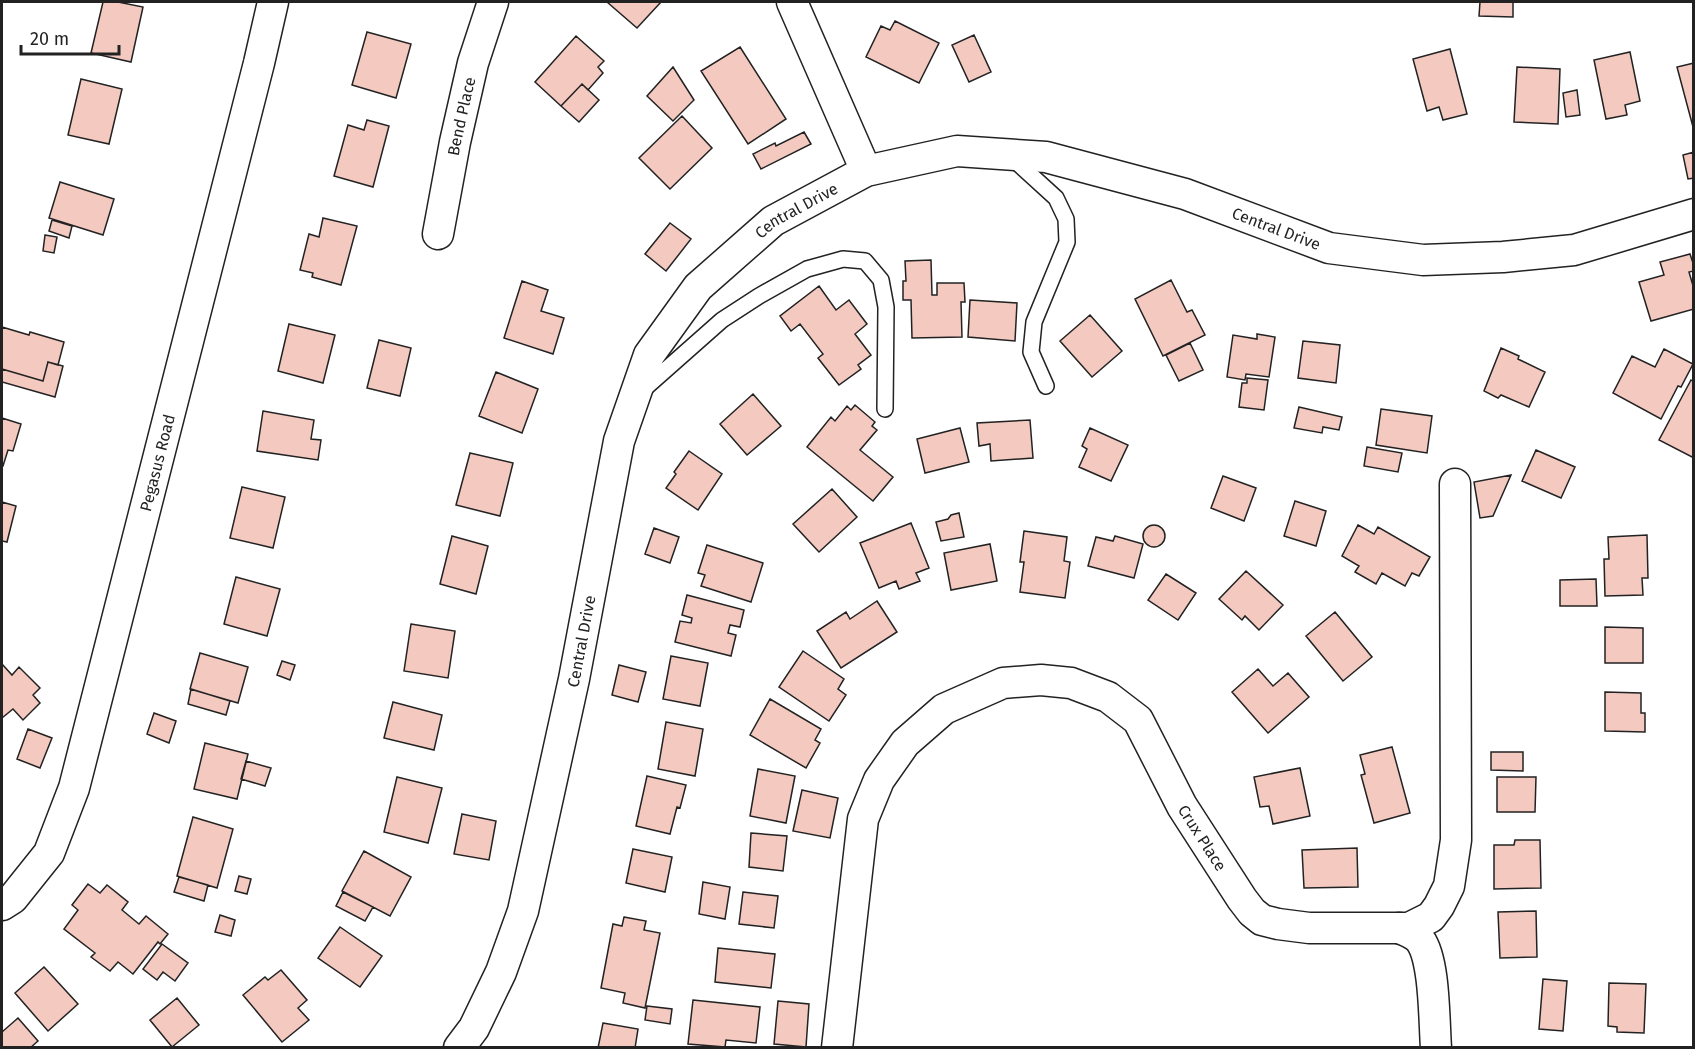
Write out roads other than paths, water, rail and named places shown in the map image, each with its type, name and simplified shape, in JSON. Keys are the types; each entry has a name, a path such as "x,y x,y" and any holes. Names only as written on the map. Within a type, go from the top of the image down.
{"street":[{"name":"Pegasus Road","path":"2,905 13,898 49,853 74,788 273,2"},
{"name":"Bend Place","path":"438,234 455,141 473,63 493,2"},
{"path":"792,2 866,171"},
{"name":"Central Drive","path":"459,1047 474,1028 501,972 524,912 574,679 619,441 649,355 698,286 773,221 866,171 957,151 1046,157 1185,194 1329,248 1423,260 1503,257 1574,250 1694,214"},
{"name":"Crux Place","path":"837,1047 863,819 879,780 905,743 944,709 1003,683 1041,680 1071,683 1108,697 1138,720 1182,806 1242,899 1262,920 1309,928 1400,928 1418,925 1431,917 1449,886 1456,840 1455,484"},
{"path":"1400,928 1419,938 1426,951 1432,987 1436,1047"}],"lane":[{"path":"1007,154 1056,198 1066,219 1067,242 1034,322 1031,352 1046,386"},
{"path":"634,398 722,320 807,269 843,259 865,261 881,280 886,307 885,409"}]}
